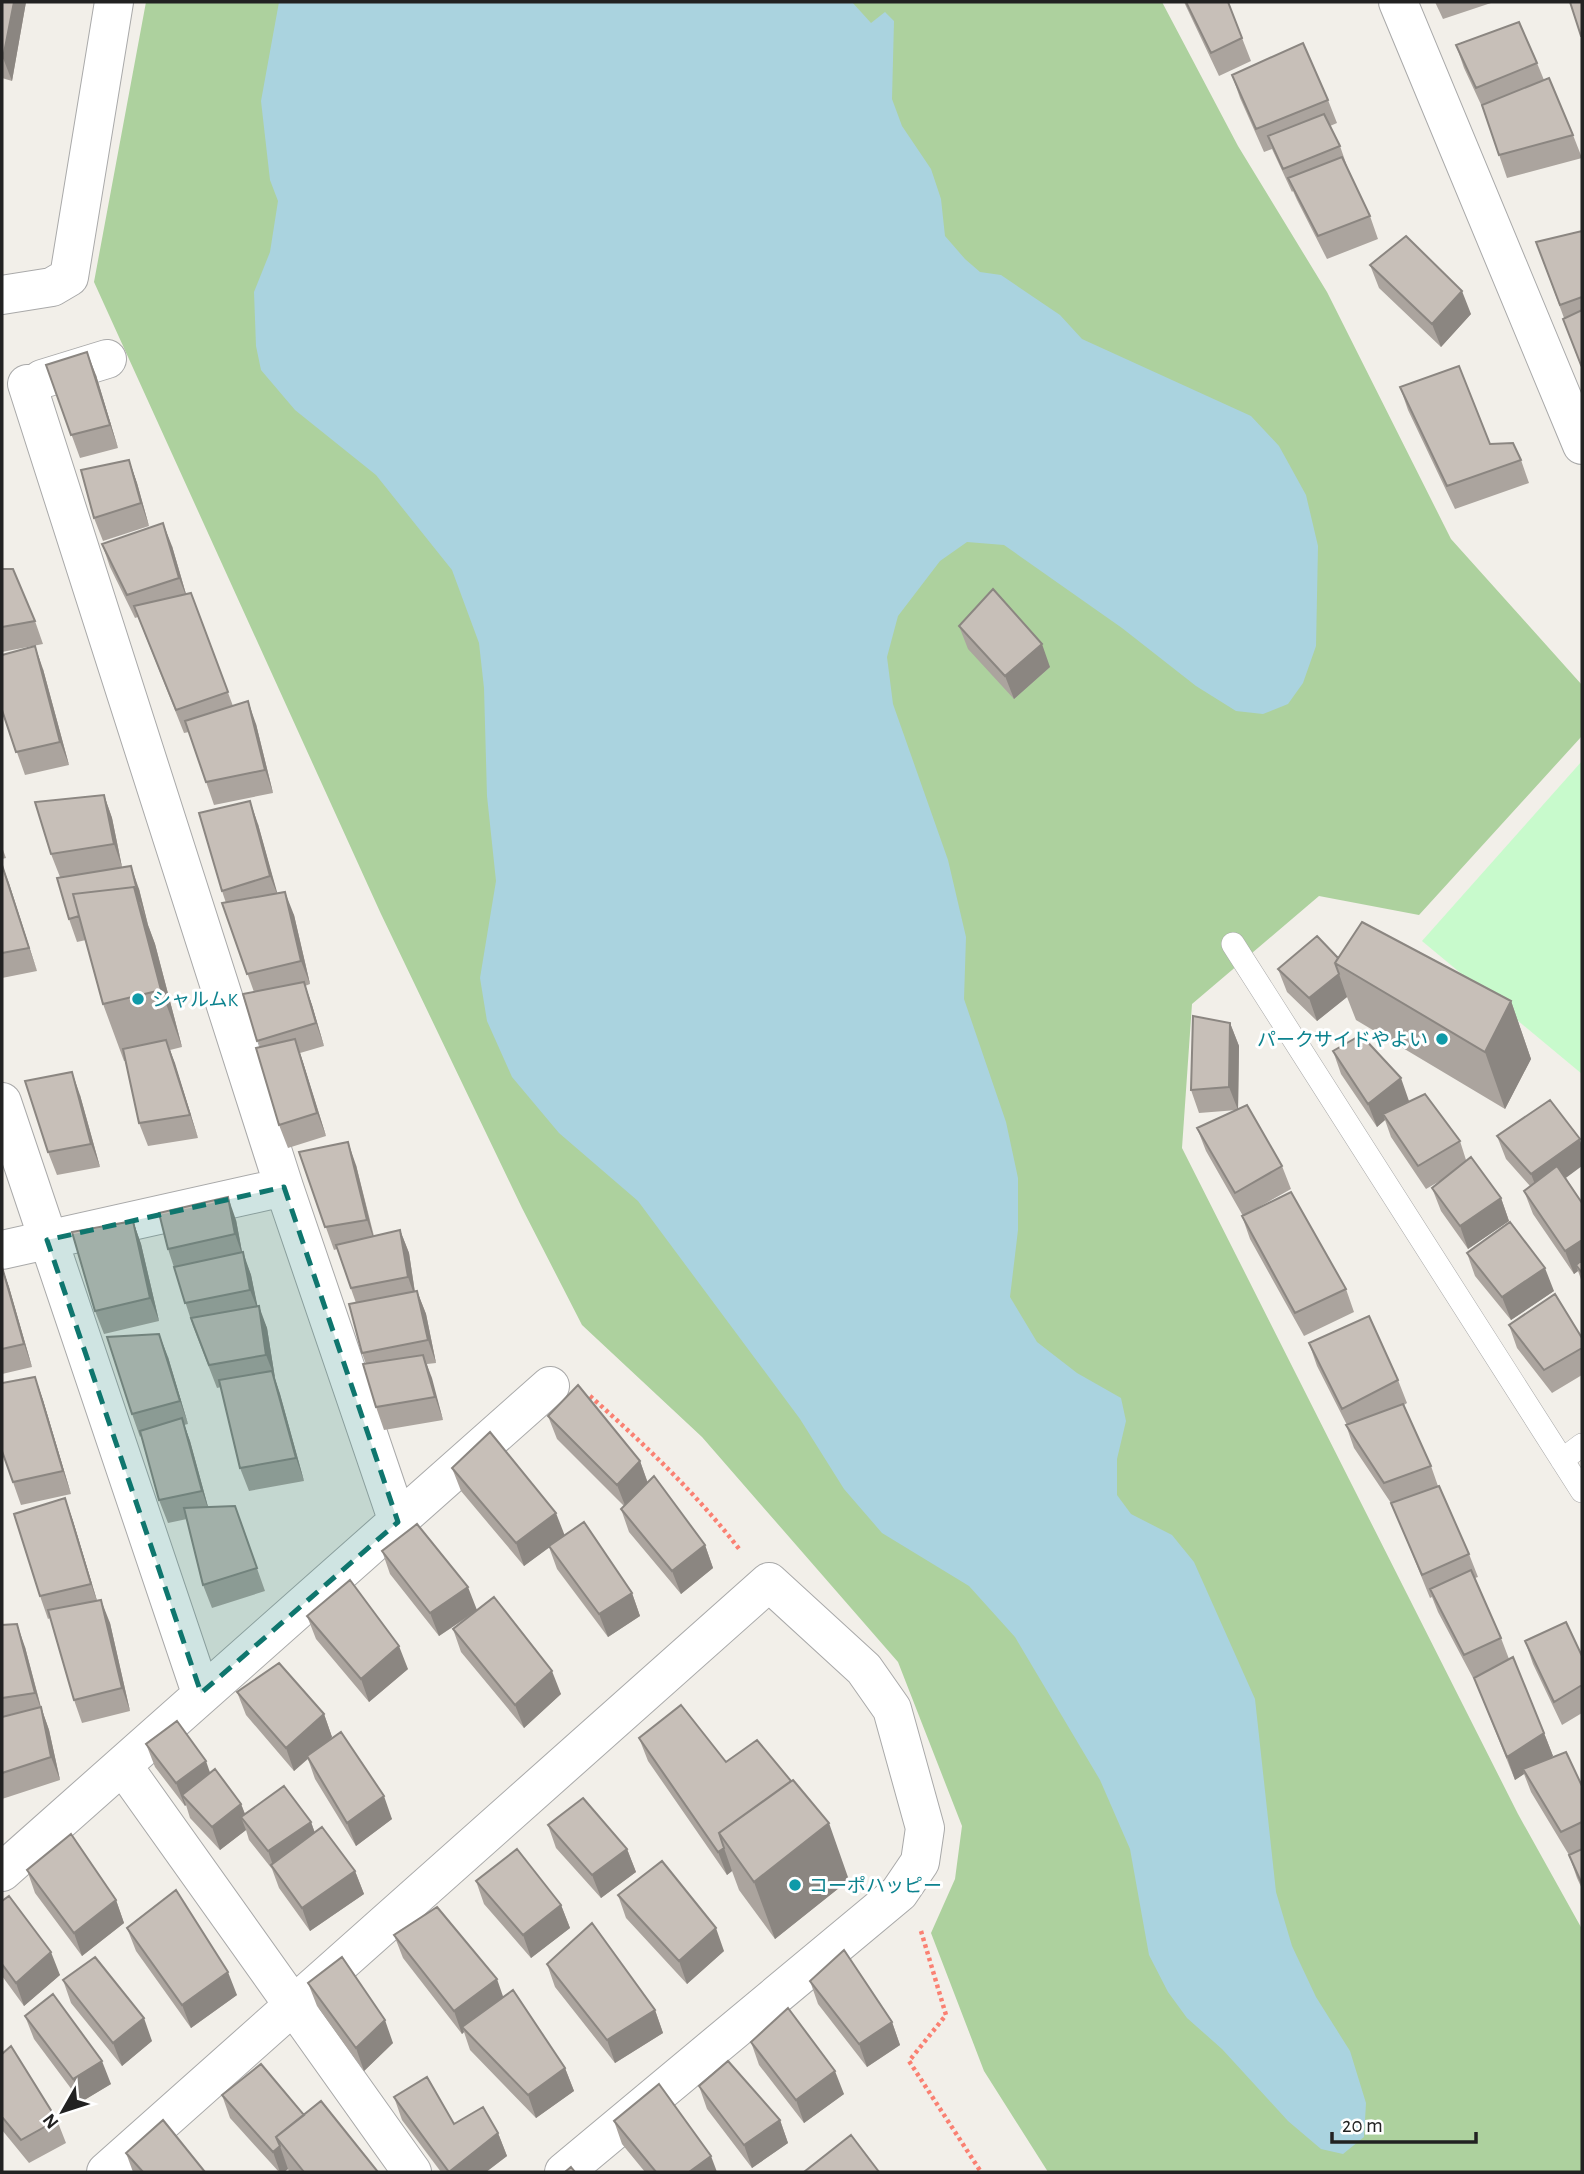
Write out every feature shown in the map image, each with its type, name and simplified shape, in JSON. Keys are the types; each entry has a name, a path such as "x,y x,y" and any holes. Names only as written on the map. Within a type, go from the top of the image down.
{"street":[{"path":"2,295 52,287 69,276 114,2"},
{"path":"1398,2 1581,437"},
{"path":"107,359 14,387 398,1522"},
{"path":"2,1102 201,1693"},
{"path":"2,1250 284,1187"},
{"path":"3,1868 123,1766 201,1693 550,1386"},
{"path":"106,2172 769,1582 864,1668 892,1709 925,1828 917,1867 899,1893 564,2172"},
{"path":"123,1766 412,2172"}],"lane":[{"path":"1233,944 1582,1491"},
{"path":"1562,1460 1582,1445"}],"path":[{"path":"550,1386 583,1389 656,1455 711,1513 745,1558 769,1582"},
{"path":"917,1867 921,1935 946,2015 909,2061 981,2172"}],"highlighted area":[{"path":"284,1187 398,1522 201,1693 47,1240"}],"green space":[{"path":"146,2 1162,2 1238,146 1327,292 1451,539 1582,685 1582,736 1419,915 1319,896 1192,1004 1182,1148 1518,1814 1582,1929 1582,2172 1048,2172 984,2071 931,1933 955,1879 962,1826 898,1662 702,1437 582,1325 522,1208 381,914 94,282"},
{"path":"1582,761 1582,1074 1422,941"}],"water":[{"path":"279,2 852,2 871,23 885,12 894,21 892,99 902,126 931,169 941,199 945,236 965,259 980,272 1001,275 1060,315 1082,339 1251,416 1279,446 1306,495 1318,546 1316,646 1303,683 1288,704 1263,714 1236,711 1196,686 1122,628 1004,545 967,542 940,561 898,616 887,657 893,704 948,860 966,937 964,999 1006,1122 1018,1178 1018,1230 1010,1297 1037,1342 1077,1373 1121,1398 1126,1421 1117,1459 1117,1495 1131,1514 1172,1535 1194,1562 1255,1699 1276,1892 1292,1946 1316,1997 1350,2051 1366,2103 1364,2137 1343,2154 1321,2149 1288,2121 1222,2049 1187,2018 1168,1992 1149,1955 1130,1849 1100,1780 1015,1637 969,1586 882,1533 844,1489 800,1419 638,1201 559,1133 512,1077 487,1021 480,978 496,881 487,796 484,688 479,643 452,570 376,475 295,410 261,370 256,346 254,292 270,252 278,201 270,180 261,101"}],"building":[{"path":"2,2 14,2 3,58 2,58"},
{"path":"1186,2 1228,2 1242,38 1211,53"},
{"path":"1570,2 1582,2 1582,36 1581,36"},
{"path":"1519,22 1537,63 1476,88 1456,45"},
{"path":"1303,43 1328,100 1256,129 1232,75"},
{"path":"1549,78 1573,135 1499,155 1482,105"},
{"path":"1324,114 1340,146 1283,169 1268,136"},
{"path":"1342,157 1370,216 1318,236 1288,178"},
{"path":"1582,231 1582,297 1560,305 1536,242"},
{"path":"1406,236 1462,291 1432,324 1370,265"},
{"path":"1582,310 1582,364 1581,365 1563,319"},
{"path":"87,352 110,425 71,435 46,365"},
{"path":"1459,366 1490,444 1513,443 1521,460 1447,486 1400,387"},
{"path":"129,460 141,503 94,518 81,470"},
{"path":"163,523 179,578 127,595 102,544"},
{"path":"2,569 13,569 35,621 2,627"},
{"path":"993,589 1042,644 1005,676 959,626"},
{"path":"191,593 228,692 176,710 134,606"},
{"path":"35,646 60,742 16,752 2,710 2,655"},
{"path":"248,701 265,770 206,782 185,721"},
{"path":"104,795 114,844 51,854 35,802"},
{"path":"250,801 270,876 222,891 199,813"},
{"path":"2,865 29,948 2,953"},
{"path":"131,866 140,902 134,887 73,894 79,916 69,919 57,878"},
{"path":"134,887 161,990 103,1004 73,894"},
{"path":"285,892 301,961 247,974 222,903"},
{"path":"1362,922 1511,1001 1485,1052 1335,963"},
{"path":"1317,936 1338,958 1335,963 1339,974 1309,998 1278,969"},
{"path":"304,982 316,1023 257,1041 243,994"},
{"path":"1193,1016 1230,1023 1229,1087 1191,1090"},
{"path":"1361,1035 1401,1078 1368,1104 1333,1051"},
{"path":"295,1039 317,1113 279,1125 256,1048"},
{"path":"166,1040 190,1115 139,1123 123,1049"},
{"path":"72,1072 91,1144 48,1152 25,1081"},
{"path":"1425,1094 1460,1141 1418,1166 1383,1114"},
{"path":"1550,1100 1580,1139 1531,1174 1497,1136"},
{"path":"1247,1105 1282,1166 1235,1193 1197,1128"},
{"path":"348,1142 367,1220 325,1227 299,1152"},
{"path":"1471,1157 1501,1198 1460,1226 1432,1188"},
{"path":"1557,1166 1582,1203 1582,1240 1565,1251 1524,1191"},
{"path":"1291,1192 1346,1289 1295,1313 1242,1216"},
{"path":"228,1197 235,1234 168,1249 159,1213"},
{"path":"133,1221 150,1298 95,1311 72,1232"},
{"path":"1510,1222 1545,1268 1502,1297 1467,1253"},
{"path":"400,1230 408,1277 351,1288 336,1245"},
{"path":"243,1252 250,1290 185,1303 174,1267"},
{"path":"1582,1260 1582,1273 1576,1265"},
{"path":"2,1267 24,1344 2,1349"},
{"path":"417,1291 428,1340 362,1353 349,1304"},
{"path":"1555,1294 1582,1338 1582,1348 1544,1370 1509,1325"},
{"path":"259,1306 266,1355 209,1365 191,1318"},
{"path":"1369,1316 1398,1380 1342,1409 1309,1343"},
{"path":"159,1334 180,1401 132,1414 107,1337"},
{"path":"423,1355 435,1397 376,1407 363,1364"},
{"path":"272,1371 296,1458 240,1468 219,1380"},
{"path":"35,1377 63,1471 13,1482 2,1451 2,1383"},
{"path":"578,1385 640,1461 617,1485 548,1416"},
{"path":"1403,1404 1431,1466 1384,1483 1346,1425"},
{"path":"182,1418 202,1491 159,1500 140,1431"},
{"path":"490,1432 556,1513 516,1543 452,1468"},
{"path":"654,1476 705,1545 672,1571 621,1509"},
{"path":"1439,1486 1469,1554 1422,1575 1391,1503"},
{"path":"65,1498 91,1584 40,1596 14,1514"},
{"path":"235,1506 257,1568 203,1585 184,1508"},
{"path":"584,1522 632,1593 599,1614 549,1546"},
{"path":"417,1524 468,1587 430,1613 382,1551"},
{"path":"1471,1570 1501,1638 1464,1655 1430,1589"},
{"path":"350,1580 399,1646 361,1679 307,1616"},
{"path":"494,1597 552,1671 515,1705 453,1629"},
{"path":"101,1600 122,1688 74,1700 48,1610"},
{"path":"1566,1622 1582,1656 1582,1685 1554,1702 1525,1641"},
{"path":"17,1624 35,1693 2,1698 2,1625"},
{"path":"1513,1657 1544,1733 1507,1757 1474,1678"},
{"path":"279,1663 324,1714 286,1748 237,1692"},
{"path":"681,1705 726,1762 757,1740 791,1781 719,1833 724,1848 718,1852 639,1738"},
{"path":"41,1707 51,1757 2,1773 2,1717"},
{"path":"177,1721 206,1761 176,1783 146,1744"},
{"path":"341,1732 384,1796 347,1823 307,1756"},
{"path":"1566,1752 1582,1786 1582,1822 1561,1832 1523,1769"},
{"path":"215,1769 241,1804 212,1827 182,1795"},
{"path":"793,1780 829,1823 754,1882 719,1833"},
{"path":"284,1786 311,1822 268,1851 241,1817"},
{"path":"583,1798 627,1849 592,1875 548,1825"},
{"path":"322,1827 355,1871 302,1908 271,1865"},
{"path":"71,1834 116,1900 74,1933 27,1870"},
{"path":"517,1849 561,1905 523,1935 476,1881"},
{"path":"1582,1849 1582,1884 1569,1855"},
{"path":"662,1861 716,1928 679,1961 618,1895"},
{"path":"176,1890 228,1972 182,2005 127,1928"},
{"path":"9,1896 51,1952 16,1983 2,1964 2,1901"},
{"path":"437,1907 497,1979 454,2011 394,1935"},
{"path":"592,1923 655,2010 607,2040 547,1964"},
{"path":"844,1950 892,2022 859,2044 810,1981"},
{"path":"95,1957 144,2018 113,2043 63,1980"},
{"path":"342,1957 385,2020 356,2048 308,1983"},
{"path":"513,1990 565,2068 528,2095 462,2027"},
{"path":"53,1994 102,2061 73,2079 25,2016"},
{"path":"788,2008 835,2071 796,2100 751,2042"},
{"path":"11,2046 57,2120 21,2140 2,2117 2,2054"},
{"path":"728,2061 780,2120 744,2145 699,2086"},
{"path":"261,2064 304,2115 276,2137 280,2146 273,2152 222,2095"},
{"path":"427,2077 454,2124 483,2107 498,2133 449,2172 394,2097"},
{"path":"659,2084 711,2156 689,2172 656,2172 614,2121"},
{"path":"321,2101 378,2172 304,2172 276,2137"},
{"path":"163,2120 205,2172 143,2172 126,2153"},
{"path":"851,2135 879,2172 804,2172"}],"place":[{"name":"シャルムK","path":"138,999"},
{"name":"パークサイドやよい","path":"1442,1039"},
{"name":"コーポハッピー","path":"795,1885"}]}
